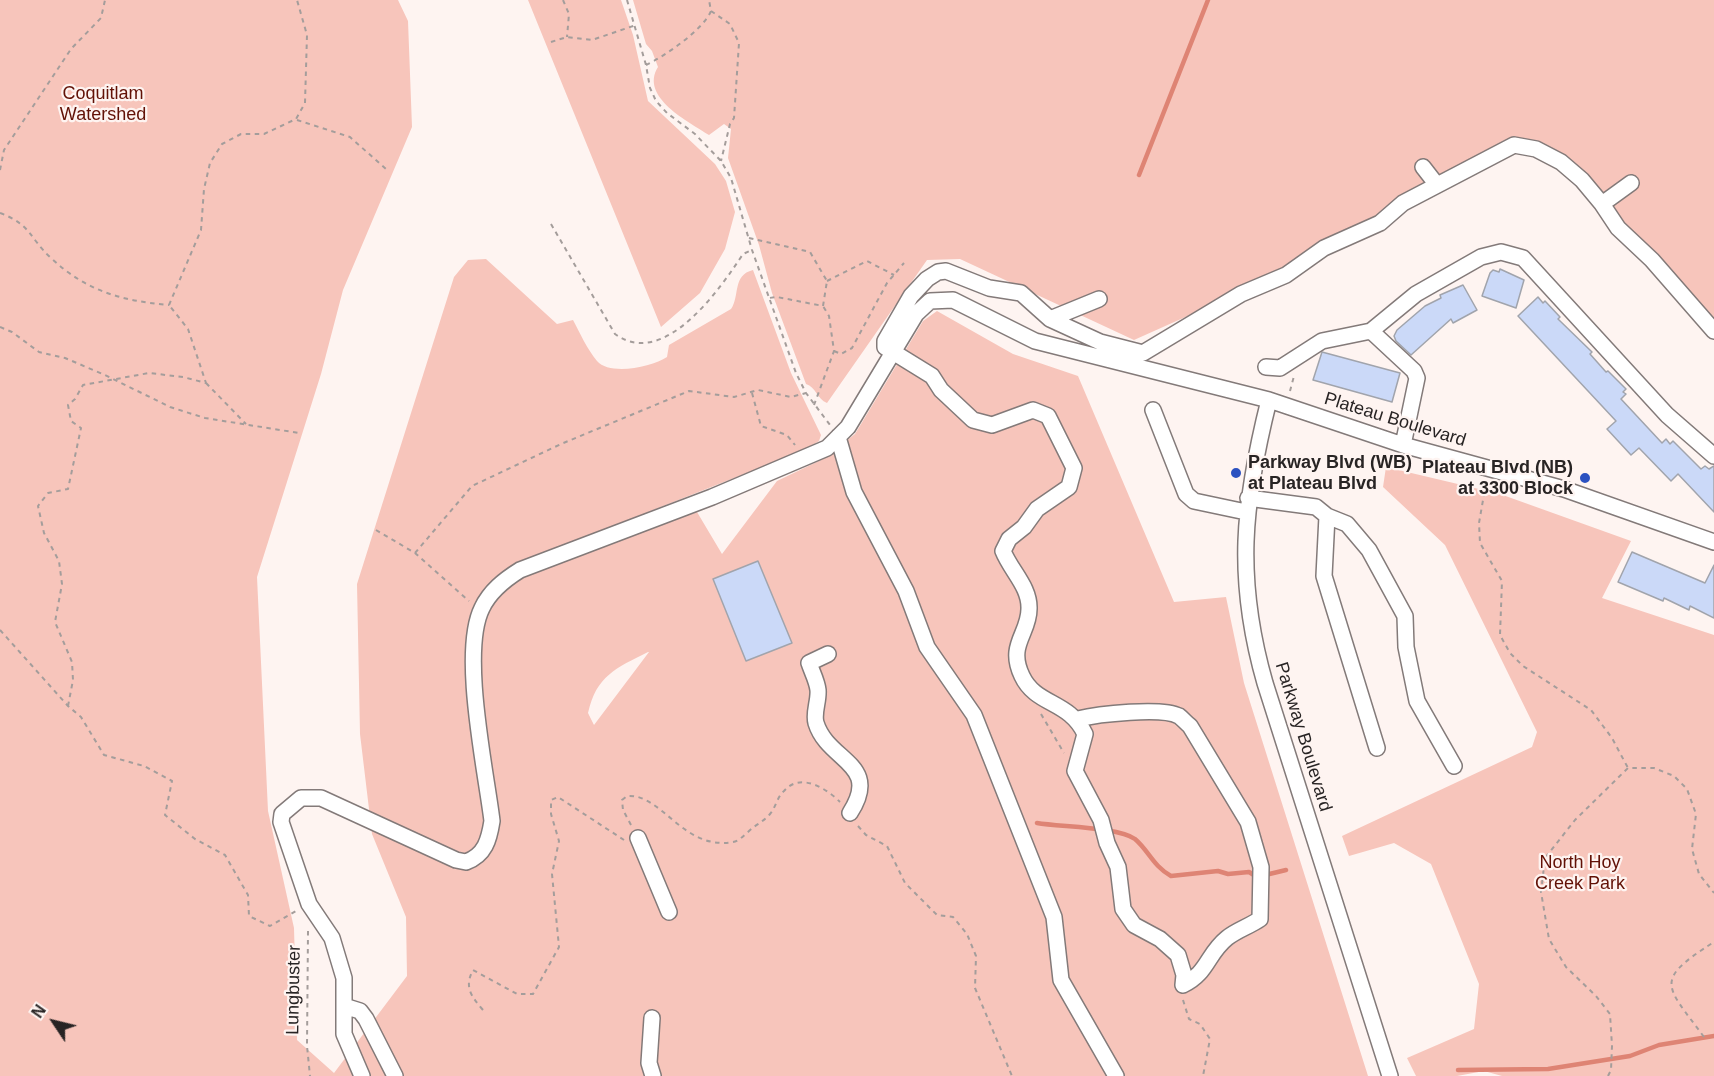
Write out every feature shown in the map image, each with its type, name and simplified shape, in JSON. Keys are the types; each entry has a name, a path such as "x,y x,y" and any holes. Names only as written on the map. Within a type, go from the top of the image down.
{"street":[{"path":"1183,985 1184,975 1178,955 1160,939 1134,925 1123,909 1118,867 1107,843 1101,820 1075,771 1085,734 1078,719 1062,707 1040,698 1022,678 1016,656 1030,610 1025,588 1009,565 1003,551 1009,539 1024,526 1037,509 1069,487 1074,468 1048,416 1033,410 992,425 973,420 941,390 932,376 885,346 885,341 912,297 927,279 938,272 946,271 989,288 1021,293 1050,319 1100,342 1143,352 1241,294 1286,275 1324,248 1380,223 1403,203 1514,145 1536,149 1561,162 1582,180 1618,228 1652,260 1714,331"},
{"path":"1424,167 1437,185"},
{"path":"1602,204 1631,183"},
{"path":"1266,367 1280,368 1322,341 1371,331 1416,294 1481,257 1501,252 1511,253 1523,258 1666,415 1714,456"},
{"name":"Plateau Boulevard","path":"480,611 496,588 520,570 827,448 848,427 916,314 930,301 947,299 1035,341 1269,400 1403,445 1564,489 1714,542"},
{"path":"1050,319 1099,299"},
{"path":"1371,331 1414,371 1417,378 1403,445"},
{"name":"Parkway Boulevard","path":"1269,400 1247,505 1246,584 1256,651 1390,1076"},
{"path":"1153,410 1186,494 1194,501 1316,507 1327,516 1347,524 1369,550 1405,616 1406,647 1417,701 1454,766"},
{"path":"838,437 854,492 906,591 927,647 974,715 1054,917 1061,980 1116,1076"},
{"path":"1327,516 1324,576 1377,748"},
{"path":"362,1076 344,1034 344,978 332,938 309,904 281,822 282,814 301,798 321,798 456,860 466,862 474,859 486,846 492,821 472,653 480,611"},
{"path":"828,654 809,663 818,690 815,721 824,740 853,767 860,784 861,793 850,813"},
{"path":"1078,719 1102,713 1164,713 1178,716 1190,726 1248,822 1261,867 1260,919 1228,937 1213,952 1207,966 1197,978 1183,985"},
{"path":"638,838 669,912"},
{"path":"344,1006 360,1011 366,1019 395,1076"},
{"path":"652,1018 649,1063 653,1076"}],"path":[{"path":"0,170 4,150 66,55 101,18 105,0"},
{"path":"169,305 201,230 204,189 210,163 222,144 242,134 264,134 296,119 305,103 307,35 297,0"},
{"path":"563,0 569,14 567,37"},
{"path":"627,0 636,25 650,88 656,101 721,161 737,194 752,250 806,393 838,437"},
{"path":"646,65 675,48 706,20 711,11 709,0"},
{"path":"711,11 730,24 739,43 734,118 730,124 721,161"},
{"path":"551,42 567,37 592,40 636,25"},
{"path":"296,119 350,138 387,170"},
{"path":"0,213 19,220 49,257 75,277 110,297 169,305 188,329 206,383 248,426"},
{"path":"551,224 615,334 631,342 656,340 689,320 705,306 743,254 752,250"},
{"path":"749,238 810,252 827,281 823,306"},
{"path":"827,281 867,261 894,274"},
{"path":"834,351 841,354 852,348 894,274 904,263"},
{"path":"769,298 777,297 823,306 830,316 834,351 814,405"},
{"path":"0,327 12,332 39,351 65,358 170,407 205,418 248,426 283,428 299,433"},
{"path":"68,706 73,680 72,662 55,622 62,584 59,561 44,533 38,506 48,492 68,489 81,428 71,421 68,405 75,399 83,385 149,373 183,377 206,383"},
{"path":"1289,394 1293,379"},
{"path":"415,553 472,486 561,444 689,391 734,397 766,391 791,397 806,393"},
{"path":"752,393 761,426 787,435 806,458"},
{"path":"1486,482 1479,523 1480,543 1502,581 1500,635 1510,653 1523,666 1591,710 1612,738 1628,768"},
{"path":"376,530 415,553 480,611"},
{"path":"0,630 68,706 81,717 104,755 144,766 172,781 165,815 195,839 225,855 248,894 249,916 270,926 309,904"},
{"path":"1029,686 1042,718 1075,771"},
{"path":"1608,1076 1611,1070 1612,1054 1610,1014 1596,996 1566,967 1549,939 1541,892 1545,858 1575,820 1628,768 1654,768 1674,776 1687,789 1696,814 1692,849 1699,874 1714,893"},
{"path":"483,1010 470,993 467,981 473,970 517,994 533,994 559,947 552,874 559,841 551,814 551,800 558,797 620,839 627,841 638,838 622,805 622,800 634,795 651,804 695,838 705,842 738,841 768,816 784,790 801,782 816,786 836,798 866,835 880,841 891,850 905,883 937,915 953,917 968,934 976,956 975,988 1012,1076"},
{"name":"Lungbuster","path":"308,928 307,1046 310,1076"},
{"path":"1704,1037 1677,1000 1670,981 1673,972 1682,964 1714,942"},
{"path":"1183,985 1183,1004 1189,1019 1200,1024 1210,1039 1203,1076"}],"green space":[{"name":"Coquitlam Watershed","path":"0,0 398,0 408,21 412,127 343,290 321,374 257,577 268,811 294,928 297,1040 334,1073 407,976 406,917 372,834 360,734 357,584 454,277 468,260 486,259 557,324 573,320 587,346 603,366 621,369 642,367 660,361 667,357 669,345 731,309 739,281 746,273 753,270 791,373 821,435 819,441 805,450 648,512 651,528 697,512 722,554 777,481 823,459 855,434 923,321 937,311 1013,354 1078,376 1174,602 1226,597 1244,683 1368,1076 0,1076","holes":["649,652 594,725 588,713 596,690 602,682 617,669"]},
{"path":"528,0 621,0 633,35 648,101 715,164 726,181 735,212 725,249 700,293 661,327"},
{"path":"633,0 1714,0 1714,339 1536,142 1201,310 1134,340 960,259 927,260 827,403 806,384 772,293 759,245 728,158 731,129 724,124 709,135 679,116 661,98 655,88 654,78 658,67 652,51 646,44"},
{"name":"North Hoy Creek Park","path":"1386,467 1500,494 1631,541 1602,598 1714,635 1714,1076 1502,1076 1484,1071 1457,1076 1416,1076 1407,1058 1474,1029 1479,984 1431,864 1394,843 1349,856 1342,836 1532,747 1537,732 1445,545 1383,487"}],"building":[{"path":"1500,269 1524,280 1516,308 1482,296 1490,273 1493,270 1499,272"},
{"path":"1463,285 1477,310 1453,323 1451,319 1411,355 1396,341 1394,336 1397,330 1425,306 1441,298 1440,295"},
{"path":"1538,297 1543,303 1545,301 1560,317 1558,319 1592,352 1590,354 1606,372 1608,371 1626,389 1623,392 1626,394 1621,399 1662,443 1666,439 1670,444 1673,441 1701,469 1705,466 1709,469 1714,466 1714,512 1678,474 1671,481 1639,448 1631,455 1607,429 1616,421 1518,316"},
{"path":"1322,352 1400,373 1392,402 1313,380"},
{"path":"1632,552 1705,583 1714,565 1714,618 1690,606 1689,610 1664,598 1663,601 1618,582"},
{"path":"758,561 792,643 746,661 713,579"}],"waterway":[{"path":"1139,175 1208,0"},
{"path":"1037,823 1127,835 1135,839 1160,868 1171,876 1218,871 1228,874 1249,872 1257,877 1286,870"},
{"path":"1458,1070 1548,1069 1630,1056 1659,1045 1714,1036"}],"place":[{"name":"Parkway Blvd (WB) at Plateau Blvd","path":"1236,473"},
{"name":"Plateau Blvd (NB) at 3300 Block","path":"1585,478"}]}
